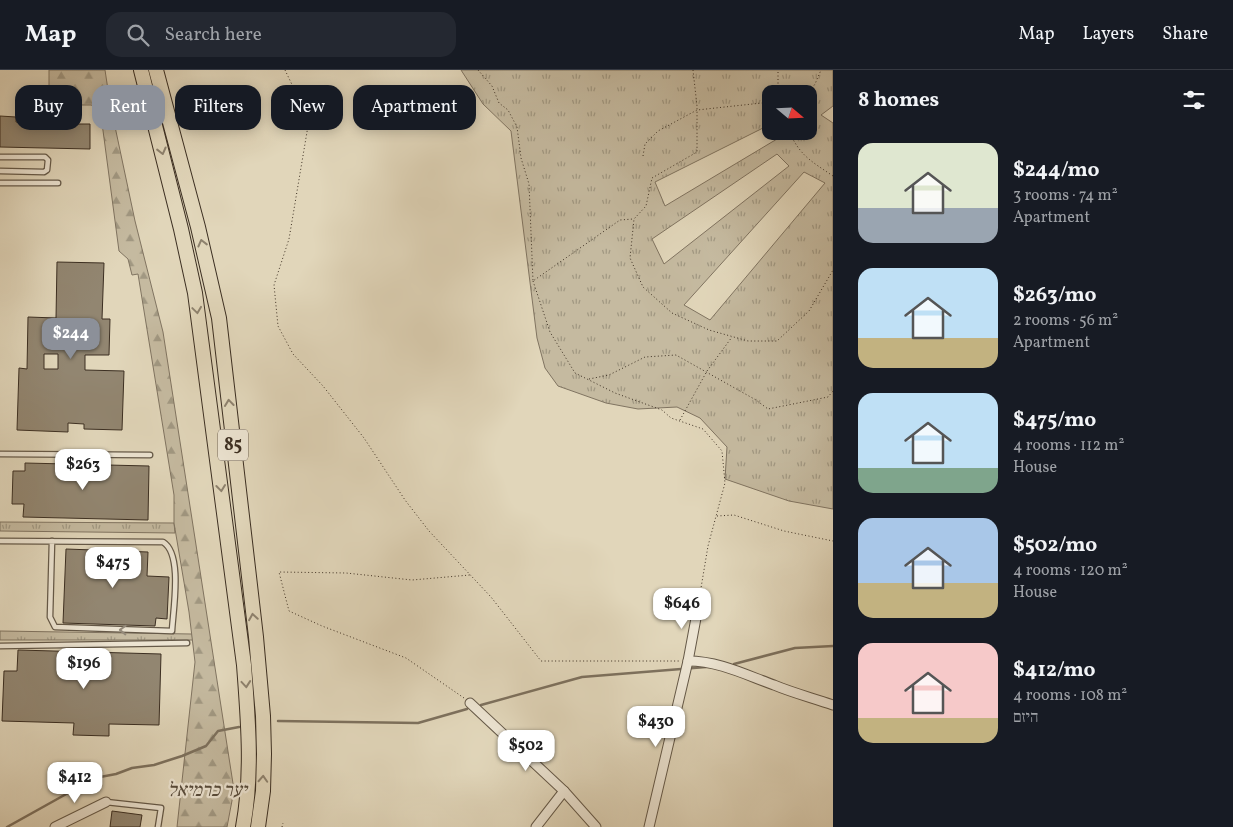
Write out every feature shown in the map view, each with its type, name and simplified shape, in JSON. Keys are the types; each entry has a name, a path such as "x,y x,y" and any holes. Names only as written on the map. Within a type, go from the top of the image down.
{"highway":[{"name":"85","path":"142,70 195,292 241,639 248,717 248,790 243,827"},
{"name":"85","path":"156,70 198,227 219,318 256,637 263,716 264,754 258,827"}],"street":[{"path":"649,827 688,662 699,602"},
{"path":"688,662 706,661 833,705"},
{"path":"470,703 564,791 596,827"},
{"path":"536,827 564,791"},
{"path":"56,827 106,802"}],"lane":[{"path":"0,157 45,158 48,160 47,170 44,172 0,171"},
{"path":"0,183 58,183"},
{"path":"0,454 150,455"},
{"path":"0,541 52,541 163,542 174,557 172,631 57,628 51,621 50,614 52,541"},
{"path":"0,646 187,643"},
{"path":"106,802 161,808 158,827"}],"path":[{"path":"286,70 309,120 290,239 274,285 278,326 293,354 324,386 364,438 405,500 429,531 491,596 541,661 688,662"},
{"path":"478,70 492,86 499,103 508,110 517,127 521,158 529,184 533,281 550,332 575,373 615,393 662,410 671,418 703,429 722,452 725,482 708,546 699,602"},
{"path":"693,70 697,110 697,152 652,178 646,206 634,219 630,258 643,287 672,313 709,330 748,340 776,340 809,310 833,270"},
{"path":"778,70 778,85"},
{"path":"814,85 821,70"},
{"path":"643,156 645,144 658,131 697,110 762,103"},
{"path":"793,140 806,158 833,176"},
{"path":"533,281 620,220 634,219"},
{"path":"679,421 707,371 732,336"},
{"path":"588,379 609,375 645,357 676,355 707,371 725,384 756,400 768,409 828,397 833,391"},
{"path":"716,516 734,515 784,531 833,541"},
{"path":"470,576 412,580 346,573 279,572 289,611 322,626 406,658 470,703"},
{"path":"282,827 283,823"}],"green space":[{"name":"יער כרמיאל","path":"49,70 105,70 107,85 92,85 92,105 82,105 82,85 49,85"},
{"path":"461,70 833,70 833,106 821,115 833,123 833,509 789,501 725,479 727,447 700,418 677,407 638,409 606,403 558,386 545,368 537,338 511,131 483,104 476,93 476,85 471,85","holes":["762,85 818,85 818,140 775,140 665,206 655,182 762,128","777,154 789,166 664,264 652,239","804,172 825,183 710,320 684,305"]},
{"name":"יער כרמיאל","path":"103,130 116,130 135,221 163,332 234,790 227,827 177,827 195,662 189,612 174,523 174,495 138,274 132,275 128,259 119,251"},
{"path":"0,522 174,523 175,533 0,531"},
{"path":"0,631 192,634 193,640 0,640"}],"building":[{"path":"0,116 15,117 15,130 82,130 82,124 90,124 90,149 0,147"},
{"path":"57,262 104,263 102,319 110,319 109,355 85,355 85,370 124,371 122,430 84,429 84,424 68,423 68,432 17,430 19,368 27,369 28,317 56,318","holes":["44,354 58,354 58,369 44,369"]},
{"path":"25,463 149,466 148,520 23,517 24,504 12,504 13,471 25,471"},
{"path":"66,549 148,552 147,576 169,577 167,619 156,618 155,626 63,623"},
{"path":"18,650 161,654 159,725 109,724 109,736 73,735 74,723 2,721 4,671 17,671"},
{"path":"112,811 142,815 140,827 110,827"}],"waterway":[{"path":"734,664 795,648 833,646"},
{"path":"481,705 582,677 706,667"},
{"path":"278,721 418,723 467,709"},
{"path":"7,827 95,778 116,774 132,768 154,765 182,756 206,746 218,731 239,727"}]}
